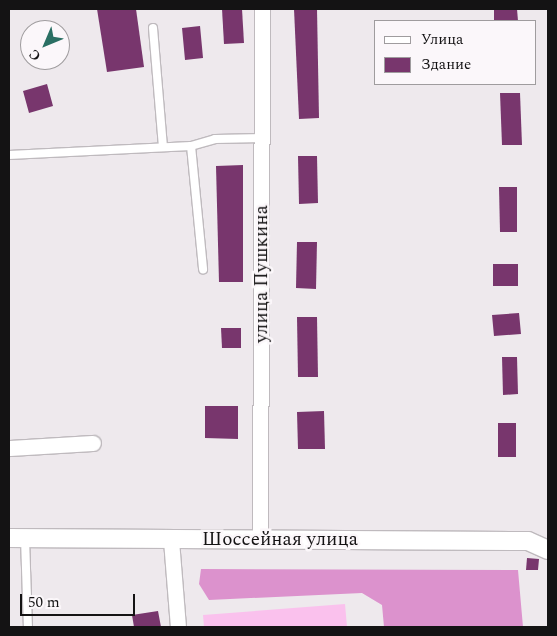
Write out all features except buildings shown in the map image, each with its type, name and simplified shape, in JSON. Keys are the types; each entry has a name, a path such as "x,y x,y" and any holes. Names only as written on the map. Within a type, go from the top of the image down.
{"street":[{"name":"улица Пушкина","path":"260,540 262,9"},
{"path":"9,448 93,443"},
{"name":"Шоссейная улица","path":"17,538 528,541 548,550"},
{"path":"171,540 178,627"}],"lane":[{"path":"153,28 163,147"},
{"path":"9,155 191,146 215,139 263,138"},
{"path":"191,146 204,268"},
{"path":"17,538 28,627"}],"shaded area":[{"path":"201,569 518,570 523,627 384,627 382,605 362,593 209,600 199,584"},
{"path":"345,604 347,627 204,627 203,615"}]}
